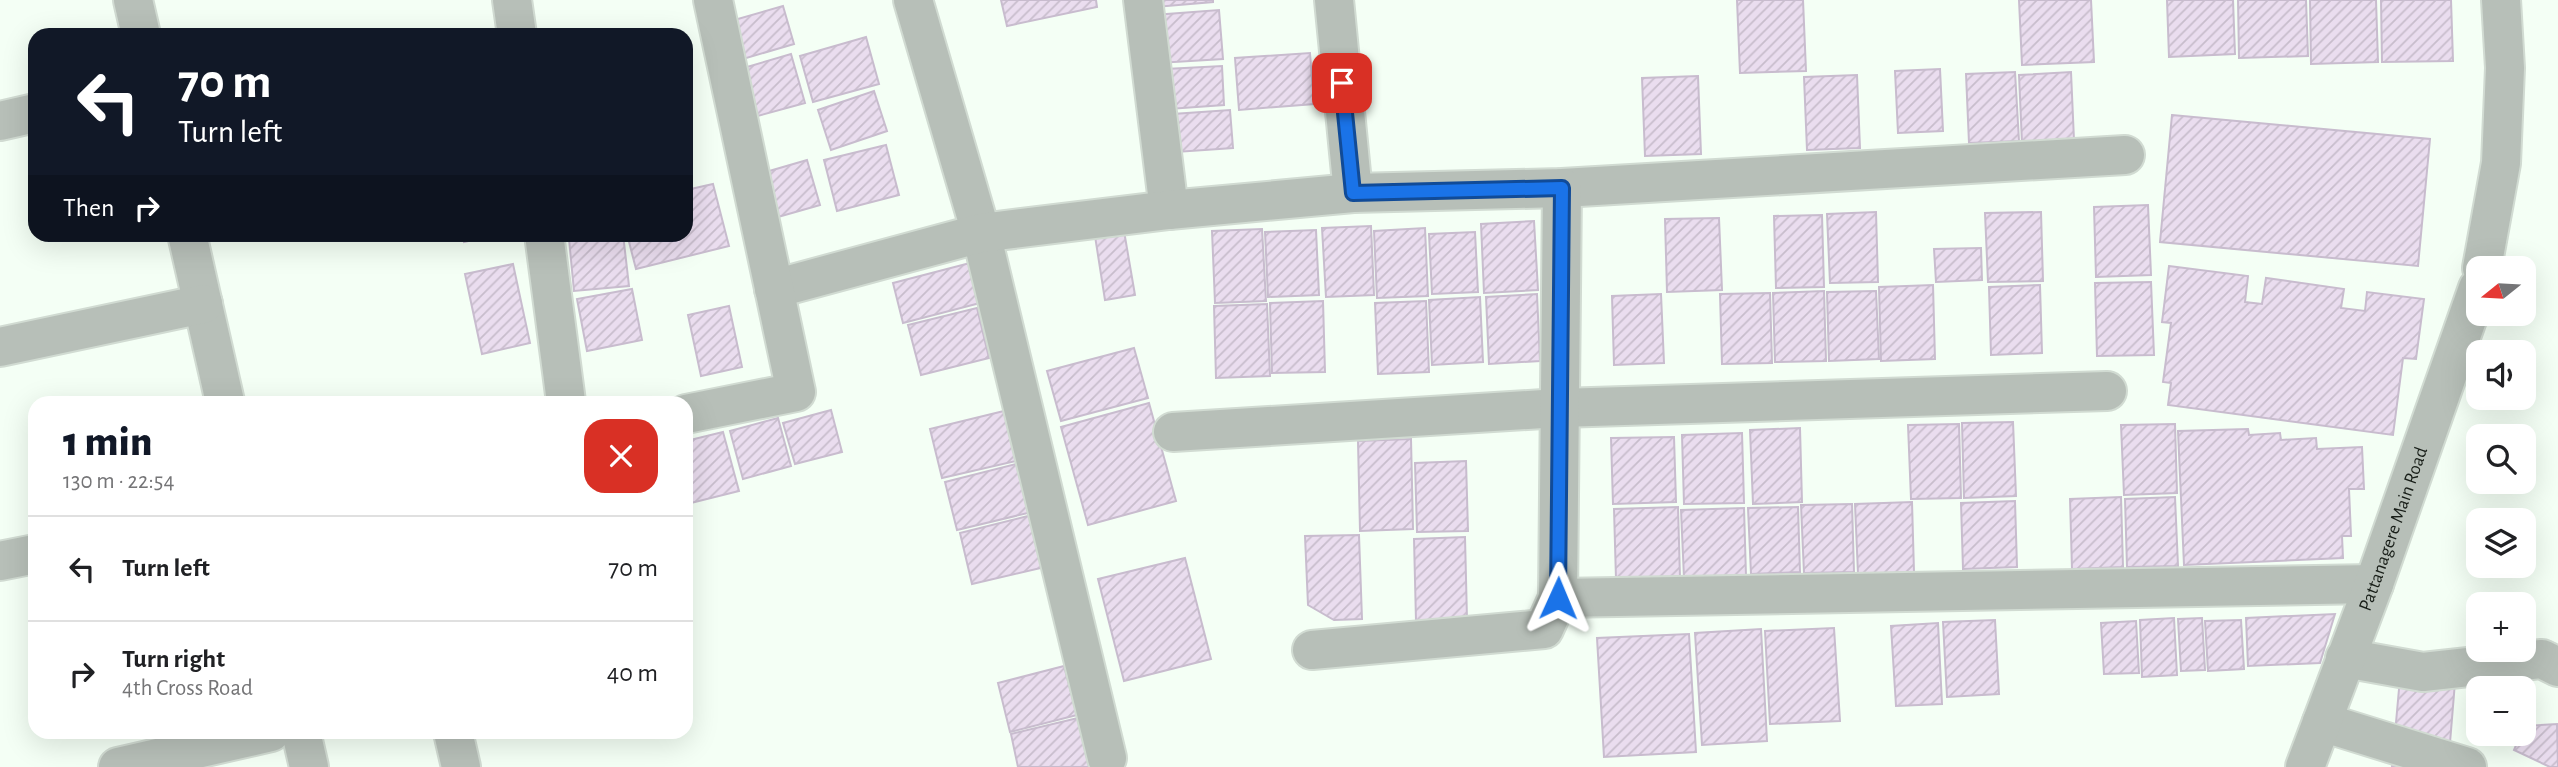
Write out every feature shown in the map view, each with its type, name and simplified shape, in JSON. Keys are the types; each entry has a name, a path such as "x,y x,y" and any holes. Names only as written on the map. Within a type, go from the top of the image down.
{"street":[{"path":"133,0 139,28"},
{"path":"513,0 516,28"},
{"path":"693,413 796,392 713,0"},
{"path":"913,0 981,233 1107,758"},
{"path":"1143,0 1169,210"},
{"path":"1334,0 1353,193"},
{"path":"2484,256 2501,163 2505,68 2501,0"},
{"path":"0,121 28,115"},
{"path":"774,289 981,233 1169,210 1353,193 1562,188 2125,155"},
{"path":"1312,650 1544,629 1558,598 1562,188"},
{"path":"189,242 224,396"},
{"path":"545,242 565,396"},
{"path":"0,347 203,304"},
{"name":"Pattanagere Main Road","path":"2305,767 2374,584 2466,322"},
{"path":"1173,432 1559,408 2107,391"},
{"path":"0,561 28,555"},
{"path":"1558,598 2374,584"},
{"path":"2345,658 2423,673 2542,659 2558,667"},
{"path":"2322,722 2467,767"},
{"path":"118,767 240,739"},
{"path":"303,739 309,767"},
{"path":"455,739 461,767"}],"building":[{"path":"1001,0 1096,0 1097,7 1007,26"},
{"path":"1143,0 1213,0 1213,2 1144,8"},
{"path":"1737,0 1803,0 1806,71 1740,73"},
{"path":"2019,0 2091,0 2094,62 2022,65"},
{"path":"2167,0 2233,0 2235,54 2169,57"},
{"path":"2238,0 2306,0 2308,56 2239,58"},
{"path":"2310,0 2376,0 2378,62 2311,64"},
{"path":"2381,0 2451,0 2453,61 2382,62"},
{"path":"783,6 794,44 736,61 724,23"},
{"path":"1219,10 1223,59 1158,63 1154,15"},
{"path":"866,37 879,84 813,102 800,56"},
{"path":"1310,53 1314,104 1239,110 1235,58"},
{"path":"791,54 805,103 743,120 730,72"},
{"path":"1222,66 1224,105 1169,109 1166,69"},
{"path":"1940,69 1943,131 1898,133 1895,71"},
{"path":"2015,72 2019,141 1969,143 1966,74"},
{"path":"2071,72 2074,140 2022,143 2019,75"},
{"path":"1857,75 1860,148 1807,150 1804,77"},
{"path":"1698,76 1701,154 1645,156 1642,78"},
{"path":"874,91 887,131 831,150 818,110"},
{"path":"1230,110 1233,148 1176,152 1173,114"},
{"path":"2172,115 2430,139 2418,266 2160,242"},
{"path":"886,145 899,195 837,211 824,160"},
{"path":"807,160 820,205 771,219 759,174"},
{"path":"713,184 729,246 636,269 629,242 693,242 693,188"},
{"path":"2148,205 2151,275 2096,277 2094,207"},
{"path":"1876,212 1878,282 1830,283 1827,214"},
{"path":"2041,212 2043,281 1988,282 1985,213"},
{"path":"1822,215 1824,287 1776,288 1774,216"},
{"path":"1719,218 1722,290 1667,292 1665,219"},
{"path":"1534,221 1538,290 1484,293 1481,224"},
{"path":"1371,226 1374,295 1326,297 1322,228"},
{"path":"1425,228 1428,296 1377,298 1374,231"},
{"path":"1262,229 1266,301 1215,303 1212,231"},
{"path":"1316,230 1319,295 1268,297 1265,232"},
{"path":"1124,231 1135,295 1105,300 1095,236"},
{"path":"1475,232 1478,292 1432,294 1429,234"},
{"path":"569,242 624,242 629,286 574,291"},
{"path":"1981,248 1982,280 1936,282 1934,249"},
{"path":"970,263 980,303 903,323 893,283"},
{"path":"513,264 530,343 482,354 465,274"},
{"path":"2169,266 2248,276 2245,302 2262,304 2266,278 2344,289 2341,308 2365,311 2367,292 2424,299 2416,359 2403,358 2393,435 2168,405 2171,383 2163,382 2171,323 2162,322"},
{"path":"2151,282 2154,355 2097,356 2095,283"},
{"path":"1933,285 1935,359 1881,361 1879,287"},
{"path":"2040,285 2042,353 1991,355 1989,287"},
{"path":"632,289 642,340 587,351 577,299"},
{"path":"1824,291 1826,361 1775,362 1773,293"},
{"path":"1876,291 1879,359 1829,361 1827,292"},
{"path":"1770,293 1772,363 1722,364 1720,294"},
{"path":"1537,294 1540,361 1489,364 1486,297"},
{"path":"1661,294 1664,363 1614,365 1612,296"},
{"path":"1480,297 1483,362 1432,365 1429,300"},
{"path":"1323,301 1325,372 1272,373 1270,303"},
{"path":"1426,301 1429,372 1378,374 1375,303"},
{"path":"1267,304 1270,376 1216,378 1214,306"},
{"path":"729,306 742,367 701,376 688,315"},
{"path":"977,308 989,358 921,375 908,325"},
{"path":"1134,348 1148,398 1061,421 1047,371"},
{"path":"1149,403 1176,501 1088,525 1061,427"},
{"path":"831,410 842,452 795,464 783,423"},
{"path":"1008,410 1020,460 942,478 930,429"},
{"path":"778,418 791,466 743,479 730,431"},
{"path":"2013,422 2016,496 1964,498 1962,423"},
{"path":"1959,424 1961,498 1911,499 1908,425"},
{"path":"2175,424 2177,493 2124,495 2121,425"},
{"path":"1800,428 1802,502 1753,504 1750,430"},
{"path":"2248,429 2249,435 2280,433 2281,440 2316,438 2317,449 2362,447 2364,489 2349,489 2351,536 2342,536 2343,558 2184,565 2178,431"},
{"path":"723,432 739,491 693,502 693,439"},
{"path":"1742,433 1744,503 1684,504 1682,435"},
{"path":"1674,437 1676,502 1613,504 1611,438"},
{"path":"1411,439 1413,529 1360,531 1358,441"},
{"path":"1466,461 1468,531 1417,532 1415,463"},
{"path":"1020,463 1032,512 957,530 945,482"},
{"path":"2121,497 2123,567 2072,569 2070,499"},
{"path":"2175,497 2178,566 2127,567 2125,499"},
{"path":"2015,501 2017,567 1963,569 1961,503"},
{"path":"1912,502 1914,572 1858,574 1855,504"},
{"path":"1852,504 1854,572 1804,573 1801,505"},
{"path":"1678,507 1680,578 1616,579 1614,509"},
{"path":"1798,507 1800,572 1751,574 1748,508"},
{"path":"1744,508 1746,576 1684,578 1681,510"},
{"path":"1032,515 1045,567 972,584 960,533"},
{"path":"1359,535 1362,619 1334,620 1308,605 1305,536"},
{"path":"1465,537 1467,619 1416,621 1414,539"},
{"path":"1185,558 1211,659 1124,681 1098,579"},
{"path":"2335,614 2320,663 2248,666 2246,618"},
{"path":"2174,618 2177,675 2142,677 2140,620"},
{"path":"2202,618 2205,670 2181,671 2178,619"},
{"path":"1995,620 1999,694 1947,697 1943,622"},
{"path":"2241,620 2244,669 2208,671 2205,621"},
{"path":"2136,621 2139,673 2104,674 2101,623"},
{"path":"1938,623 1942,704 1896,706 1891,626"},
{"path":"1834,628 1840,721 1770,724 1765,631"},
{"path":"1761,629 1767,741 1702,745 1695,633"},
{"path":"1689,634 1696,752 1604,757 1597,638"},
{"path":"1064,666 1077,715 1010,732 998,683"},
{"path":"2400,678 2455,682 2448,767 2392,767"},
{"path":"1078,718 1089,767 1018,767 1011,734"},
{"path":"2557,724 2558,767 2550,767 2514,750 2516,746 2536,746 2536,725"}],"route":[{"path":"1342,83 1353,193 1562,188 1558,598"}]}
